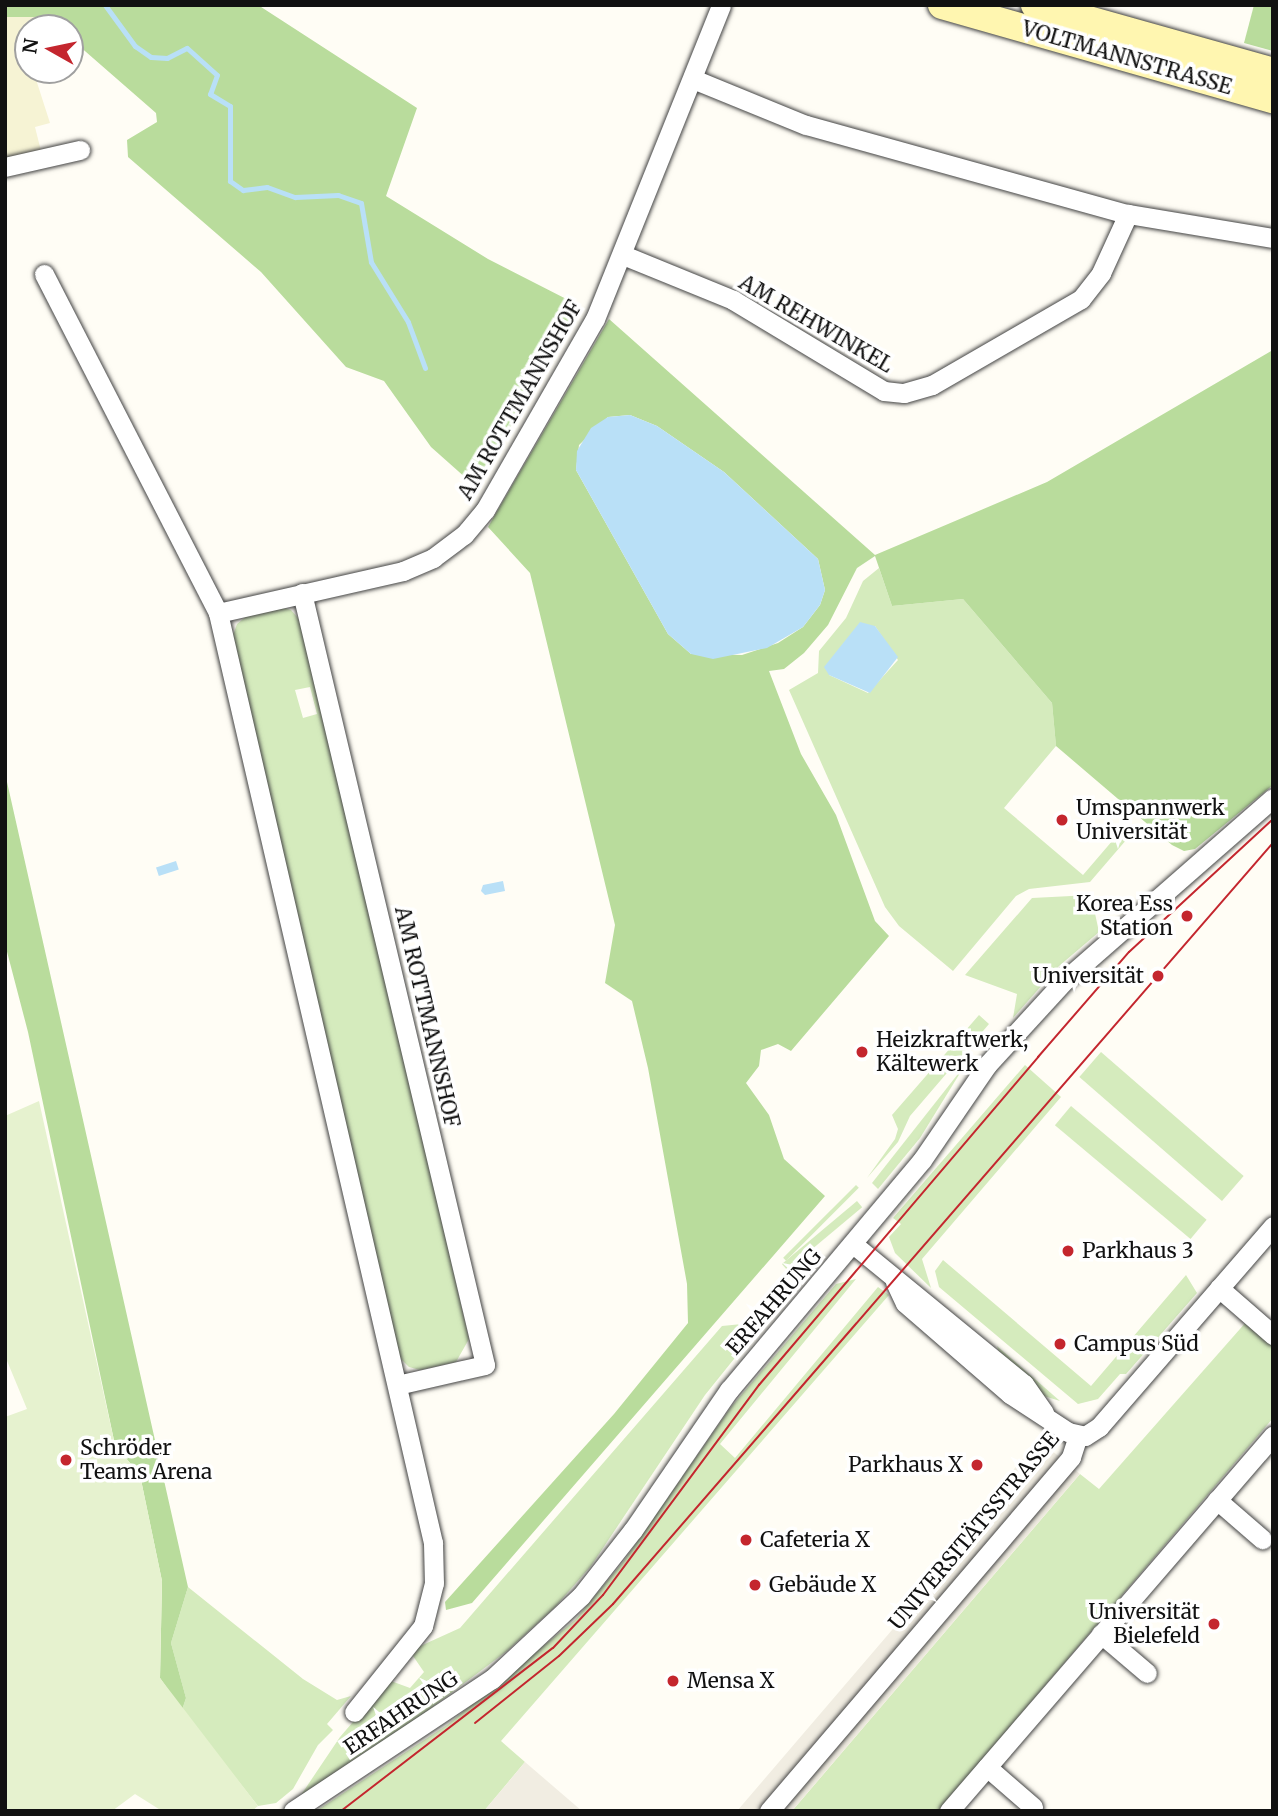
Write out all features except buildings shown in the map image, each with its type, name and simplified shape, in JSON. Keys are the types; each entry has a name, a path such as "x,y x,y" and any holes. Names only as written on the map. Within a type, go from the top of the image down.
{"street":[{"name":"AM ROTTMANNSHOF","path":"218,613 403,570 433,558 464,535 485,510 574,360 623,255 721,5"},
{"name":"VOLTMANNSTRASSE","path":"942,5 1273,99"},
{"name":"VOLTMANNSTRASSE","path":"1035,5 1273,72"},
{"path":"693,79 806,125 1128,214 1273,238"},
{"path":"5,167 80,150"},
{"name":"AM REHWINKEL","path":"623,255 733,300 884,391 904,393 932,385 1081,299 1111,256 1128,214"},
{"path":"44,274 218,613 433,1543 434,1583 423,1626 402,1669 354,1712"},
{"name":"AM ROTTMANNSHOF","path":"302,593 485,1365 397,1385"},
{"name":"ERFAHRUNG","path":"293,1811 475,1691 554,1624 602,1573 729,1390 922,1160 969,1087 1033,1013 1138,914 1273,799"},
{"name":"UNIVERSITÄTSSTRASSE","path":"769,1811 1071,1457 1078,1436 1099,1427 1273,1226"},
{"path":"853,1244 895,1282 914,1290 1024,1384 1044,1413 1078,1436"},
{"path":"1219,1288 1273,1335"},
{"path":"1252,1299 1273,1318"},
{"path":"949,1811 1273,1435"},
{"path":"1217,1500 1262,1539"},
{"path":"1101,1634 1147,1673"},
{"path":"987,1767 1033,1807"}],"shaded area":[{"path":"5,17 14,17 14,84 37,84 50,123 35,127 41,151 5,159"},
{"path":"1039,1440 1080,1474 792,1811 737,1811 1017,1484 1008,1476"},
{"path":"525,1762 582,1811 484,1811"}],"green space":[{"path":"5,5 258,5 417,108 386,196 488,259 580,306 476,487 431,447 384,381 346,367 261,272 128,157 127,140 157,122 156,113 84,50 84,14 14,14 14,17 5,17"},
{"path":"1254,5 1273,5 1273,51 1244,43"},
{"path":"609,319 875,555 1047,482 1273,350 1273,785 1195,849 1184,851 1172,845 1056,746 1052,703 963,599 892,606 875,556 857,568 828,625 804,653 784,669 769,671 801,754 836,815 875,921 889,936 791,1051 778,1044 761,1050 759,1066 746,1083 769,1115 784,1159 825,1196 472,1603 446,1610 445,1602 614,1414 688,1323 687,1284 648,1068 632,1001 605,983 615,925 530,573 488,527","holes":["630,415 657,426 724,472 818,559 825,590 820,605 803,627 778,643 742,655 691,654 668,634 576,470 579,445 608,417"]},
{"path":"879,568 892,606 963,599 1052,703 1056,746 1004,808 1083,875 1119,833 1127,839 1090,882 1029,889 1016,896 953,971 899,926 885,907 789,690 818,673 819,651 846,618 863,581","holes":["875,626 898,660 868,693 829,675"]},
{"path":"278,606 291,610 304,625 469,1339 456,1362 420,1370 409,1367 400,1358 394,1340 232,638 237,624 249,614","holes":["310,687 317,714 303,718 295,690"]},
{"path":"5,773 188,1587 171,1643 186,1698 182,1710 160,1678 162,1581 140,1475 115,1445 28,1032 5,944"},
{"path":"1091,895 1099,932 1059,966 1013,1018 1017,994 965,975 1032,898"},
{"path":"979,1015 989,1024 910,1116 898,1142 867,1178 895,1139 898,1129 892,1115"},
{"path":"1101,1052 1244,1176 1222,1201 1079,1077"},
{"path":"965,1065 920,1138 878,1189 872,1183"},
{"path":"1025,1065 1061,1097 922,1259 931,1288 895,1253 889,1237 901,1224 893,1218"},
{"name":"Schröder Teams Arena","path":"39,1101 115,1445 140,1475 162,1581 160,1678 258,1806 252,1811 162,1811 135,1794 112,1811 5,1811 5,1417 27,1409 5,1356 5,1116"},
{"path":"1071,1106 1207,1220 1191,1239 1055,1125"},
{"path":"856,1185 859,1188 786,1261 783,1258"},
{"path":"857,1201 862,1207 787,1270 782,1264"},
{"path":"943,1260 1091,1386 1186,1275 1197,1293 1126,1374 1120,1374 1098,1399 1078,1404 939,1287 935,1271"},
{"path":"856,1279 720,1444 735,1458 878,1287 889,1295 501,1741 525,1762 484,1811 316,1811 447,1725 575,1620 623,1562 731,1407 836,1284"},
{"path":"775,1298 776,1307 705,1395 591,1566 555,1607 507,1651 426,1712 301,1795 340,1737 383,1687 391,1681 410,1688 424,1672 413,1656 416,1648 460,1628 722,1326 752,1323"},
{"path":"1247,1321 1273,1342 1273,1418 938,1811 792,1811 1080,1474 1099,1489"},
{"path":"997,1346 1060,1401 1044,1396 1001,1359"},
{"path":"188,1587 303,1679 337,1700 351,1696 327,1724 333,1730 318,1745 293,1789 276,1803 258,1806 182,1710 186,1698 171,1643"}],"water":[{"path":"630,415 657,426 724,472 818,559 825,590 820,605 803,627 767,648 713,659 691,654 668,634 576,470 577,451 591,428 608,417"},
{"path":"860,622 875,626 898,657 870,693 829,675 824,667"},
{"path":"176,861 179,870 159,876 156,867"},
{"path":"503,881 505,891 485,895 481,891 483,885"}],"waterway":[{"path":"105,5 135,46 151,57 167,58 187,48 217,75 210,94 230,106 230,181 243,190 267,187 295,197 338,195 361,203 371,262 408,322 425,368"}],"tram line":[{"path":"341,1811 553,1648 603,1595 759,1385 1038,1057 1129,952 1273,819"},
{"path":"475,1723 559,1656 613,1604 1273,843"}],"place":[{"name":"Umspannwerk Universität","path":"1062,820"},
{"name":"Korea Ess Station","path":"1187,916"},
{"name":"Universität","path":"1158,976"},
{"name":"Heizkraftwerk, Kältewerk","path":"862,1052"},
{"name":"Parkhaus 3","path":"1068,1251"},
{"name":"Campus Süd","path":"1060,1344"},
{"name":"Schröder Teams Arena","path":"66,1460"},
{"name":"Parkhaus X","path":"977,1465"},
{"name":"Cafeteria X","path":"746,1540"},
{"name":"Gebäude X","path":"755,1585"},
{"name":"Universität Bielefeld","path":"1214,1624"},
{"name":"Mensa X","path":"673,1681"}]}
